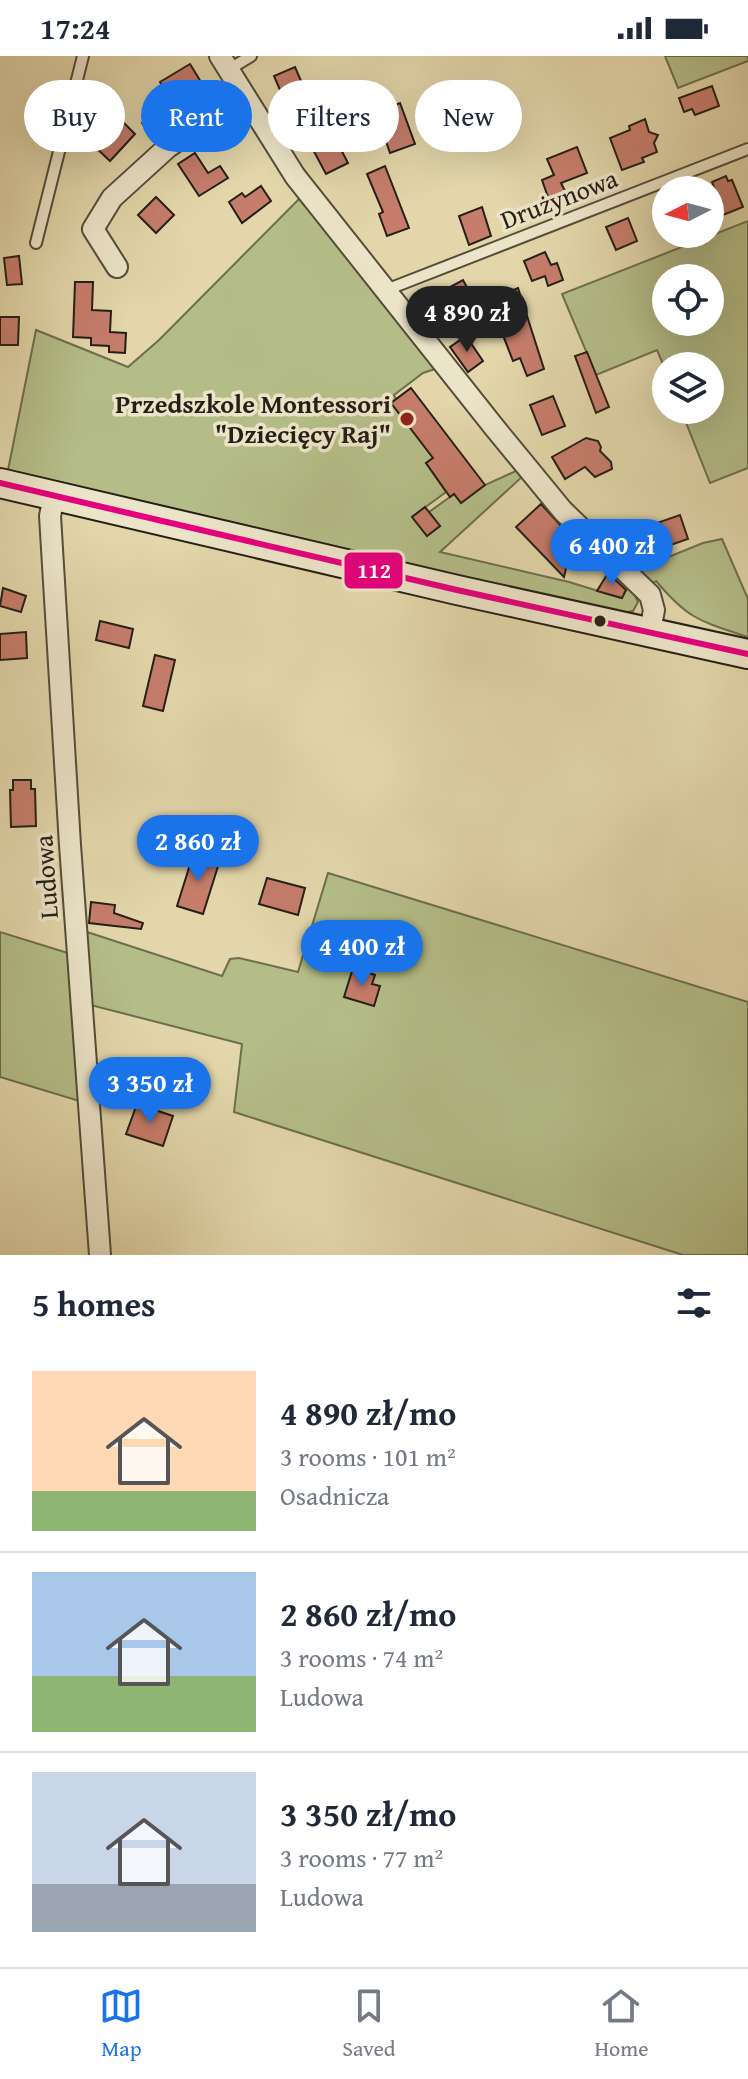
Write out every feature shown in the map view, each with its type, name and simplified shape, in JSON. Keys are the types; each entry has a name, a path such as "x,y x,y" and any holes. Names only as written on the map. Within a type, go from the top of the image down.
{"street":[{"path":"224,63 235,80"},
{"path":"252,108 295,176 563,511 650,595 654,610 650,631"},
{"path":"117,267 93,229 112,198 163,152"},
{"path":"0,483 457,590 748,654"},
{"name":"Ludowa","path":"54,496 50,516 68,814 100,1255"}],"lane":[{"path":"36,243 83,56"},
{"path":"224,63 251,56"},
{"name":"Drużynowa","path":"386,290 748,149"}],"green space":[{"path":"665,56 748,56 748,61 678,88"},
{"path":"299,199 371,281 438,368 423,373 394,395 396,399 392,403 433,458 426,463 446,492 412,517 427,535 440,526 429,512 454,494 461,502 485,485 518,470 523,476 440,552 569,582 621,598 630,585 638,602 633,611 623,613 8,470 36,330 128,367 159,340"},
{"path":"748,221 748,468 710,483 687,424 724,424 724,352 657,350 596,375 562,294 679,248 724,248 724,230"},
{"path":"722,539 748,599 748,637 696,618 656,581 652,584 636,570 703,543"},
{"path":"328,873 748,1002 748,1255 683,1255 234,1112 242,1044 83,1003 89,1104 0,1077 0,932 71,954 81,930 222,976 230,959 239,958 298,972"}],"building":[{"path":"190,64 200,80 163,80"},
{"path":"295,67 301,80 276,80 274,76"},
{"path":"712,86 719,106 695,115 692,109 684,112 679,98"},
{"path":"399,103 415,144 399,150"},
{"path":"645,119 649,132 658,135 654,143 657,152 642,158 644,162 622,170 610,138 630,130 629,126"},
{"path":"125,124 135,134 125,145"},
{"path":"577,147 587,173 561,183 566,193 549,200 542,180 554,175 547,159"},
{"path":"100,152 118,152 110,161"},
{"path":"314,152 342,152 348,163 326,174"},
{"path":"195,153 208,173 220,166 228,178 199,196 178,164"},
{"path":"385,166 409,228 387,236 379,214 383,212 367,174"},
{"path":"724,177 732,180 743,207 724,215"},
{"path":"261,186 271,201 242,223 229,202 242,193 245,197"},
{"path":"156,197 174,215 156,233 138,215"},
{"path":"482,207 491,236 469,245 459,216"},
{"path":"628,218 637,241 616,250 606,227"},
{"path":"545,252 551,265 557,263 563,280 548,286 545,276 532,281 524,261"},
{"path":"19,256 22,284 7,285 4,258"},
{"path":"463,280 470,293 446,306 439,293"},
{"path":"75,282 93,282 92,310 111,311 110,332 126,333 125,353 109,352 109,346 91,345 91,338 73,337"},
{"path":"518,288 544,369 527,376 520,358 513,361 495,315 485,320 478,304"},
{"path":"0,317 19,317 18,345 0,345"},
{"path":"466,336 483,361 468,372 450,347"},
{"path":"587,352 609,407 596,413 575,356"},
{"path":"411,388 485,485 461,503 454,494 450,497 426,463 433,458 391,403"},
{"path":"553,396 565,426 542,435 530,405"},
{"path":"586,438 598,441 600,451 611,462 612,469 595,477 585,467 565,479 552,457"},
{"path":"541,504 573,539 564,577 516,527"},
{"path":"425,507 440,526 427,536 412,517"},
{"path":"680,515 688,539 662,548 654,524"},
{"path":"608,573 626,590 622,598 597,591"},
{"path":"3,588 26,596 21,612 0,606"},
{"path":"100,621 133,629 129,648 96,640"},
{"path":"26,632 27,658 0,660 0,634"},
{"path":"155,655 175,660 163,711 143,706"},
{"path":"13,780 31,780 31,789 35,789 36,826 11,827 10,790 13,790"},
{"path":"194,852 220,860 203,914 177,906"},
{"path":"267,878 305,888 298,915 259,904"},
{"path":"91,902 115,905 114,913 143,923 141,929 89,923"},
{"path":"353,968 375,975 372,984 380,986 374,1006 344,997"},
{"path":"137,1104 173,1116 163,1146 126,1134"}],"transit line":[{"name":"112","path":"0,483 457,590 748,654"}],"place":[{"name":"Przedszkole Montessori \"Dziecięcy Raj\"","path":"407,419"}]}
